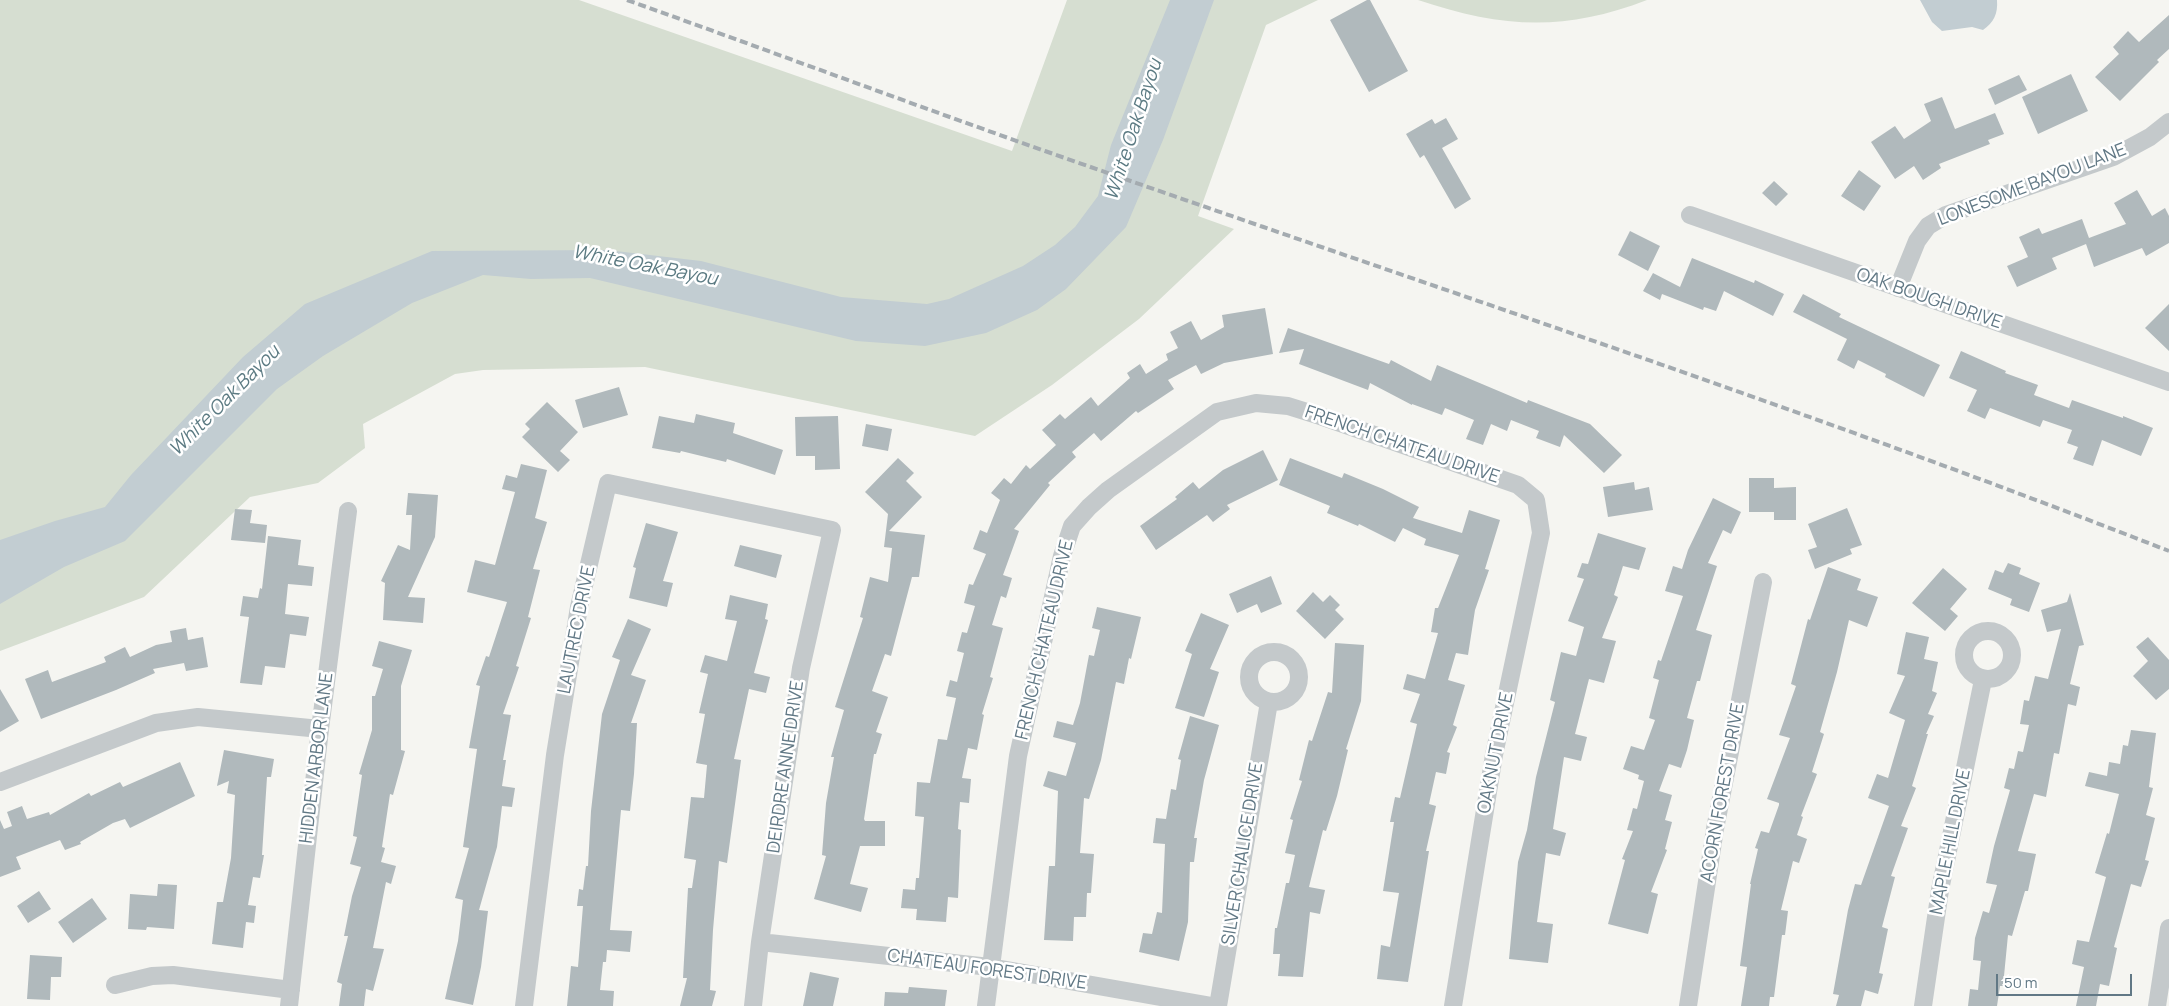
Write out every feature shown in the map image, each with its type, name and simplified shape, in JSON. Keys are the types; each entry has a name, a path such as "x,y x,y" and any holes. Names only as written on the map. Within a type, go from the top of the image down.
{"street":[{"name":"LONESOME BAYOU LANE","path":"1898,288 1917,241 1928,226 1946,215 2112,157 2150,137 2169,122"},
{"name":"OAK BOUGH DRIVE","path":"1690,215 2169,382"},
{"name":"FRENCH CHATEAU DRIVE","path":"986,1006 1018,756 1062,556 1072,526 1088,507 1217,412 1256,403 1288,406 1320,416 1518,485 1536,500"},
{"name":"LAUTREC DRIVE","path":"524,1006 555,755 579,608 608,483 832,530"},
{"name":"OAKNUT DRIVE","path":"1453,1006 1494,755 1541,534 1536,500"},
{"name":"HIDDEN ARBOR LANE","path":"290,998 320,729 348,511"},
{"name":"DEIRDRE ANNE DRIVE","path":"753,1006 760,942 801,668 832,530"},
{"name":"ACORN FOREST DRIVE","path":"1688,1006 1715,829 1763,582"},
{"name":"MAPLE HILL DRIVE","path":"1923,1006 1940,890 1983,680"},
{"name":"SILVER CHALICE DRIVE","path":"1218,1006 1268,702"},
{"path":"0,782 156,723 198,717 320,729"},
{"path":"2157,1006 2169,928"},
{"name":"CHATEAU FOREST DRIVE","path":"760,942 990,968 1212,1006"},
{"path":"115,985 152,976 173,975 290,998"}],"shaded area":[{"path":"0,0 579,0 1012,151 1067,0 1318,0 1266,25 1198,216 1234,229 1139,319 1052,385 975,436 645,367 483,370 455,374 363,424 365,448 318,483 250,497 144,597 0,651"},
{"path":"1418,0 1647,0 1588,17 1532,22 1505,21 1477,16"}],"water":[{"name":"White Oak Bayou","path":"1170,0 1214,0 1163,140 1126,227 1066,289 1037,310 986,333 925,346 856,341 590,278 531,279 483,275 412,303 323,356 277,389 125,541 64,567 0,604 0,540 55,521 105,507 131,475 243,357 305,304 432,251 607,250 701,261 841,297 927,304 949,299 1023,266 1055,245 1075,227 1098,196 1111,145"},
{"path":"1920,0 1997,0 1997,9 1993,21 1983,30 1972,27 1942,31 1932,22"}],"building":[{"path":"1370,0 1408,71 1369,92 1330,20"},
{"path":"2169,15 2169,49 2157,60 2159,62 2120,101 2095,77 2119,54 2113,47 2128,31 2139,42"},
{"path":"2071,74 2088,111 2038,134 2022,97"},
{"path":"2019,75 2027,90 1995,105 1988,89"},
{"path":"1942,97 1955,129 1995,113 2004,134 1988,140 1990,144 1939,164 1941,168 1923,180 1914,166 1895,179 1871,142 1895,126 1904,139 1931,121 1924,104"},
{"path":"1446,118 1458,139 1442,148 1471,199 1455,209 1424,155 1420,158 1406,134 1432,119 1435,124"},
{"path":"1859,170 1881,186 1864,211 1841,196"},
{"path":"1774,181 1788,194 1776,206 1762,193"},
{"path":"2137,190 2152,216 2165,208 2169,216 2169,243 2146,256 2142,248 2094,267 2086,244 2052,258 2057,269 2017,287 2007,266 2028,257 2019,237 2039,228 2042,234 2082,219 2089,238 2126,224 2114,203"},
{"path":"1630,231 1660,246 1648,271 1618,255"},
{"path":"1692,258 1754,283 1755,280 1784,294 1773,316 1724,291 1716,311 1704,307 1703,310 1662,294 1660,300 1643,291 1653,273 1680,287"},
{"path":"1803,294 1841,314 1839,317 1940,365 1924,397 1885,377 1886,374 1858,360 1854,369 1837,360 1847,339 1793,312"},
{"path":"2169,304 2169,351 2145,328"},
{"path":"1265,308 1273,354 1224,363 1201,374 1196,365 1168,380 1174,389 1138,413 1136,411 1101,441 1094,433 1072,452 1076,457 1048,483 1050,485 1014,529 1019,531 1003,575 1012,578 1006,598 1001,596 992,625 1003,628 990,677 993,678 982,714 984,715 977,750 968,748 962,778 971,779 969,803 960,802 958,829 961,830 958,898 948,897 946,922 916,920 917,909 901,908 903,889 915,890 916,878 919,878 924,817 915,816 917,782 930,783 938,739 947,740 956,698 946,696 950,680 957,682 964,653 957,651 962,632 967,633 975,606 964,603 969,584 973,585 986,554 973,549 980,530 987,533 1000,500 991,493 1004,478 1011,484 1026,465 1030,469 1056,445 1042,430 1060,414 1065,419 1091,397 1098,406 1130,378 1127,373 1140,364 1146,374 1168,360 1166,354 1178,348 1170,332 1191,321 1201,340 1224,327 1222,315"},
{"path":"1288,328 1389,364 1391,360 1431,381 1437,365 1527,403 1528,400 1590,424 1622,455 1604,473 1564,435 1560,447 1536,438 1539,431 1511,420 1507,431 1491,424 1483,445 1466,439 1474,420 1445,408 1442,415 1412,405 1370,383 1368,390 1299,364 1304,349 1279,353"},
{"path":"1961,351 2006,371 2005,373 2038,385 2034,395 2069,408 2072,400 2123,418 2123,416 2153,428 2141,456 2102,440 2093,466 2073,459 2078,447 2067,443 2072,430 2043,420 2040,427 1990,408 1985,419 1967,411 1977,390 1949,378"},
{"path":"619,387 628,415 583,428 575,400"},
{"path":"547,402 578,432 560,451 570,460 558,472 522,437 530,429 525,424"},
{"path":"696,414 735,423 733,433 783,450 775,475 727,459 726,462 681,451 680,453 652,448 659,416 694,423"},
{"path":"838,416 840,469 815,470 815,456 796,456 795,417"},
{"path":"866,424 892,429 888,451 862,446"},
{"path":"1263,450 1278,480 1227,505 1230,509 1213,522 1207,515 1156,550 1140,526 1177,499 1175,497 1193,482 1199,489 1223,470"},
{"path":"898,458 914,473 906,481 922,497 889,531 925,535 919,577 912,577 891,656 885,654 872,691 888,697 876,732 882,734 876,754 874,754 864,819 865,821 885,821 885,846 860,846 850,884 868,888 861,912 814,899 826,856 822,855 826,803 834,757 831,757 844,710 835,707 863,618 860,617 870,577 888,582 892,548 884,547 888,514 865,492"},
{"path":"1290,458 1342,478 1344,473 1383,489 1419,507 1413,518 1462,533 1469,510 1500,520 1485,569 1489,570 1475,610 1468,655 1456,653 1448,680 1465,685 1453,725 1457,727 1447,752 1450,753 1446,774 1436,772 1429,804 1436,806 1426,851 1429,851 1408,982 1377,979 1381,945 1390,947 1399,893 1383,891 1394,822 1390,822 1395,797 1400,798 1417,724 1410,722 1420,694 1403,689 1407,674 1425,679 1438,633 1431,632 1435,608 1438,608 1459,555 1424,545 1426,539 1403,528 1395,542 1359,524 1358,526 1327,513 1330,506 1279,485"},
{"path":"521,464 547,470 535,518 547,522 533,569 540,570 528,617 531,618 516,666 519,667 503,714 511,715 503,760 506,760 502,786 515,788 512,807 502,806 497,847 479,910 488,911 481,967 473,1005 445,999 458,941 463,900 455,898 469,848 463,847 477,749 469,748 480,686 476,685 486,656 489,657 507,602 467,592 475,560 495,565 515,492 502,489 506,475 517,478"},
{"path":"1749,478 1774,478 1774,488 1796,487 1796,520 1774,520 1774,512 1749,512"},
{"path":"1634,482 1635,490 1649,487 1653,510 1608,517 1603,487"},
{"path":"408,493 438,495 435,537 408,597 425,598 423,623 383,620 385,583 381,581 398,545 410,550 412,515 406,515"},
{"path":"1713,498 1741,512 1731,534 1723,530 1708,563 1717,566 1696,630 1712,635 1700,681 1697,681 1687,718 1694,720 1681,768 1669,764 1659,791 1672,795 1665,820 1672,822 1665,849 1667,850 1651,892 1658,894 1648,934 1608,924 1625,860 1622,859 1633,831 1627,830 1633,808 1637,809 1644,781 1638,779 1639,775 1623,769 1631,746 1644,750 1655,720 1649,718 1659,680 1653,678 1658,660 1661,661 1683,596 1665,591 1673,566 1682,569 1688,550"},
{"path":"1847,508 1862,545 1850,549 1852,554 1815,569 1808,550 1817,547 1808,524"},
{"path":"235,509 252,510 250,523 267,525 265,543 231,540"},
{"path":"646,523 678,532 663,581 673,583 667,607 629,598 636,568 633,567"},
{"path":"1598,533 1646,548 1639,570 1623,566 1614,595 1618,597 1602,638 1616,641 1604,683 1589,679 1575,734 1587,737 1581,761 1564,757 1553,829 1566,833 1560,856 1546,853 1537,922 1553,924 1548,963 1509,959 1518,862 1527,830 1536,777 1555,702 1550,700 1561,652 1576,656 1584,627 1568,621 1584,579 1577,577 1582,563 1588,564"},
{"path":"268,536 301,540 298,565 314,567 312,586 288,584 285,614 309,617 306,636 290,634 285,668 265,666 262,685 240,683 249,617 240,616 243,596 258,598 260,588 262,589"},
{"path":"740,545 782,555 776,578 734,566"},
{"path":"2008,563 2021,568 2019,574 2040,583 2029,612 2010,605 2012,599 1988,589 1995,570 2003,573"},
{"path":"1828,567 1861,579 1857,590 1878,597 1867,627 1849,620 1820,732 1824,734 1812,772 1817,774 1801,816 1803,817 1797,835 1807,839 1799,863 1793,861 1781,910 1788,911 1785,935 1782,935 1774,997 1770,997 1769,1006 1741,1006 1747,967 1740,966 1750,884 1758,849 1755,848 1761,831 1769,833 1779,805 1779,803 1767,799 1790,738 1779,735 1796,686 1791,684 1808,619 1810,620"},
{"path":"1943,568 1967,589 1950,609 1958,616 1945,631 1912,603"},
{"path":"1271,576 1282,604 1261,613 1257,604 1237,613 1229,594"},
{"path":"1313,592 1323,602 1330,595 1340,605 1335,610 1344,619 1325,639 1296,611"},
{"path":"2070,593 2084,645 2079,646 2070,684 2080,687 2076,706 2068,704 2059,754 2054,753 2046,797 2034,794 2018,851 2036,854 2028,891 2025,891 2012,936 2008,935 2003,986 2000,986 1997,1006 1968,1006 1970,989 1978,990 1981,961 1973,960 1975,938 1983,911 1989,913 1997,885 1986,883 2010,790 2004,788 2009,768 2014,769 2018,751 2023,752 2029,725 2020,724 2024,700 2029,701 2035,676 2048,679 2061,629 2047,632 2041,610 2067,602"},
{"path":"730,595 768,604 765,619 768,620 754,673 770,677 766,693 749,689 734,759 741,760 727,863 719,861 710,990 716,991 712,1006 680,1006 687,978 683,978 688,888 692,888 696,860 684,858 691,797 704,798 707,765 696,763 705,714 699,713 708,674 700,672 705,655 727,661 737,621 725,619"},
{"path":"1097,607 1141,617 1131,659 1129,658 1124,684 1116,682 1101,760 1089,799 1084,798 1080,853 1094,854 1091,893 1087,893 1086,917 1074,917 1073,941 1044,940 1049,866 1055,866 1058,791 1043,786 1048,771 1066,776 1076,743 1053,737 1057,721 1073,725 1080,703 1089,655 1094,656 1100,630 1092,628"},
{"path":"1201,613 1229,625 1210,669 1219,672 1204,717 1175,708 1192,654 1185,651"},
{"path":"628,619 651,629 631,675 646,680 631,723 637,723 634,774 630,811 621,810 610,930 632,931 630,952 607,950 606,962 603,962 600,990 614,991 613,1006 567,1006 571,966 578,967 583,906 577,906 579,889 583,890 586,866 588,866 591,811 602,714 620,660 612,657"},
{"path":"186,628 188,640 203,637 208,667 186,671 184,663 153,669 155,673 41,719 25,679 48,670 52,682 106,662 104,657 125,647 130,657 156,645 172,642 170,631"},
{"path":"1906,632 1929,637 1924,659 1938,662 1932,691 1937,693 1928,714 1934,716 1926,734 1928,734 1912,786 1916,788 1901,826 1908,828 1891,876 1895,877 1882,927 1888,929 1879,973 1883,974 1878,994 1865,990 1861,1006 1836,1006 1839,995 1833,994 1848,910 1855,884 1861,885 1889,806 1868,798 1877,774 1888,778 1905,720 1889,713 1905,676 1897,674"},
{"path":"2148,637 2169,660 2169,689 2156,700 2133,676 2148,661 2136,647"},
{"path":"379,641 412,650 401,686 401,750 405,751 393,795 390,794 382,847 385,848 381,862 396,866 391,884 386,882 373,948 384,949 373,991 366,989 364,1006 339,1006 342,984 337,982 348,936 344,936 352,896 361,867 350,864 357,837 353,836 362,775 359,774 372,730 372,696 375,696 383,669 372,666"},
{"path":"1335,643 1364,645 1361,701 1346,749 1348,750 1337,796 1326,831 1323,830 1309,887 1325,890 1320,914 1310,912 1303,977 1278,976 1280,954 1273,954 1275,928 1277,928 1286,883 1289,883 1295,855 1285,853 1293,820 1290,819 1302,781 1299,780 1309,740 1312,741 1328,692 1332,693"},
{"path":"0,689 19,721 0,732"},
{"path":"1190,716 1219,725 1204,780 1194,838 1197,838 1194,862 1190,862 1188,922 1179,961 1139,952 1143,933 1152,934 1157,912 1162,913 1165,844 1153,843 1156,818 1166,819 1171,789 1176,790 1181,760 1178,759"},
{"path":"2131,730 2156,733 2149,787 2153,788 2146,815 2155,818 2145,860 2149,861 2141,887 2131,884 2114,947 2117,948 2109,986 2100,984 2096,1006 2076,1006 2084,967 2072,964 2077,940 2089,942 2106,877 2095,873 2107,833 2109,834 2119,794 2085,786 2089,772 2107,776 2109,762 2120,764 2123,745 2128,746"},
{"path":"224,750 274,759 271,777 267,777 262,855 264,855 260,878 253,877 248,905 256,906 254,923 246,922 243,948 212,944 217,902 223,902 231,858 235,795 227,793 229,781 217,786"},
{"path":"180,762 195,796 130,828 125,819 113,823 80,842 81,844 65,850 60,840 16,857 21,869 0,877 0,820 4,829 12,826 7,812 22,806 27,819 49,812 50,815 89,793 91,796 120,782 123,787"},
{"path":"158,884 177,885 174,929 147,927 146,930 128,929 130,894 157,896"},
{"path":"39,891 51,909 28,923 17,906"},
{"path":"92,898 107,919 73,943 58,922"},
{"path":"30,955 62,957 61,977 51,977 50,1000 27,999"},
{"path":"810,972 839,978 833,1006 803,1006"},
{"path":"909,987 947,990 945,1006 884,1006 885,992 908,993"}],"railway":[{"path":"627,0 1045,151 1609,346 1890,446 2169,551"}]}
